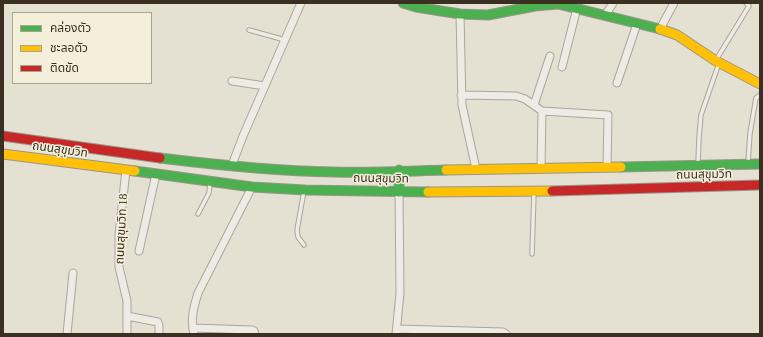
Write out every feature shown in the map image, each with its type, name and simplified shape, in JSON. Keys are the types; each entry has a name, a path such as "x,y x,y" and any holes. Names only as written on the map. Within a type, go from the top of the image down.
{"main road":[{"path":"403,3 460,14 488,15 534,5 558,3 606,14 676,35 717,62 760,84"},
{"name":"ถนนสุขุมวิท","path":"3,136 180,160 298,171 760,164"},
{"name":"ถนนสุขุมวิท","path":"3,154 252,187 305,190 399,192 534,191 760,185"},
{"path":"399,170 399,192"}],"street":[{"path":"232,165 243,136 301,3"},
{"path":"606,14 613,3"},
{"path":"660,29 674,3"},
{"path":"562,67 577,8"},
{"path":"460,14 461,95 476,169"},
{"path":"617,83 637,24"},
{"path":"534,105 550,56"},
{"path":"232,81 265,86"},
{"path":"461,95 516,96 525,98 542,111 608,115 607,167"},
{"path":"541,168 542,111"},
{"name":"ถนนสุขุมวิท 18","path":"126,170 119,234 119,267 127,301 127,334"},
{"path":"139,251 156,174"},
{"path":"252,187 198,293 194,305 194,331 251,330 254,331 255,334"},
{"path":"399,192 400,293 396,331 503,332 506,334"},
{"path":"67,334 73,274"},
{"path":"127,316 157,322 159,326 159,334"}],"lane":[{"path":"698,165 699,137 702,115 717,62 749,6 746,3"},
{"path":"249,30 285,40"},
{"path":"748,164 750,133 756,98 760,95"},
{"path":"198,214 209,193 210,181"},
{"path":"304,245 298,237 297,230 305,190"},
{"path":"532,254 534,191"}],"traffic: fast":[{"path":"403,3 416,7 460,14 488,15 535,6 558,4 660,29"},
{"path":"160,158 246,167 311,171 361,172 446,170"},
{"path":"621,167 760,164"},
{"path":"399,170 399,192"},
{"path":"135,171 252,187 305,190 428,192"}],"traffic: slow":[{"path":"660,29 677,35 716,61 760,84"},
{"path":"3,154 135,171"},
{"path":"446,170 621,167"},
{"path":"428,192 552,191"}],"traffic: jam":[{"path":"3,136 160,158"},
{"path":"552,191 760,185"}]}
